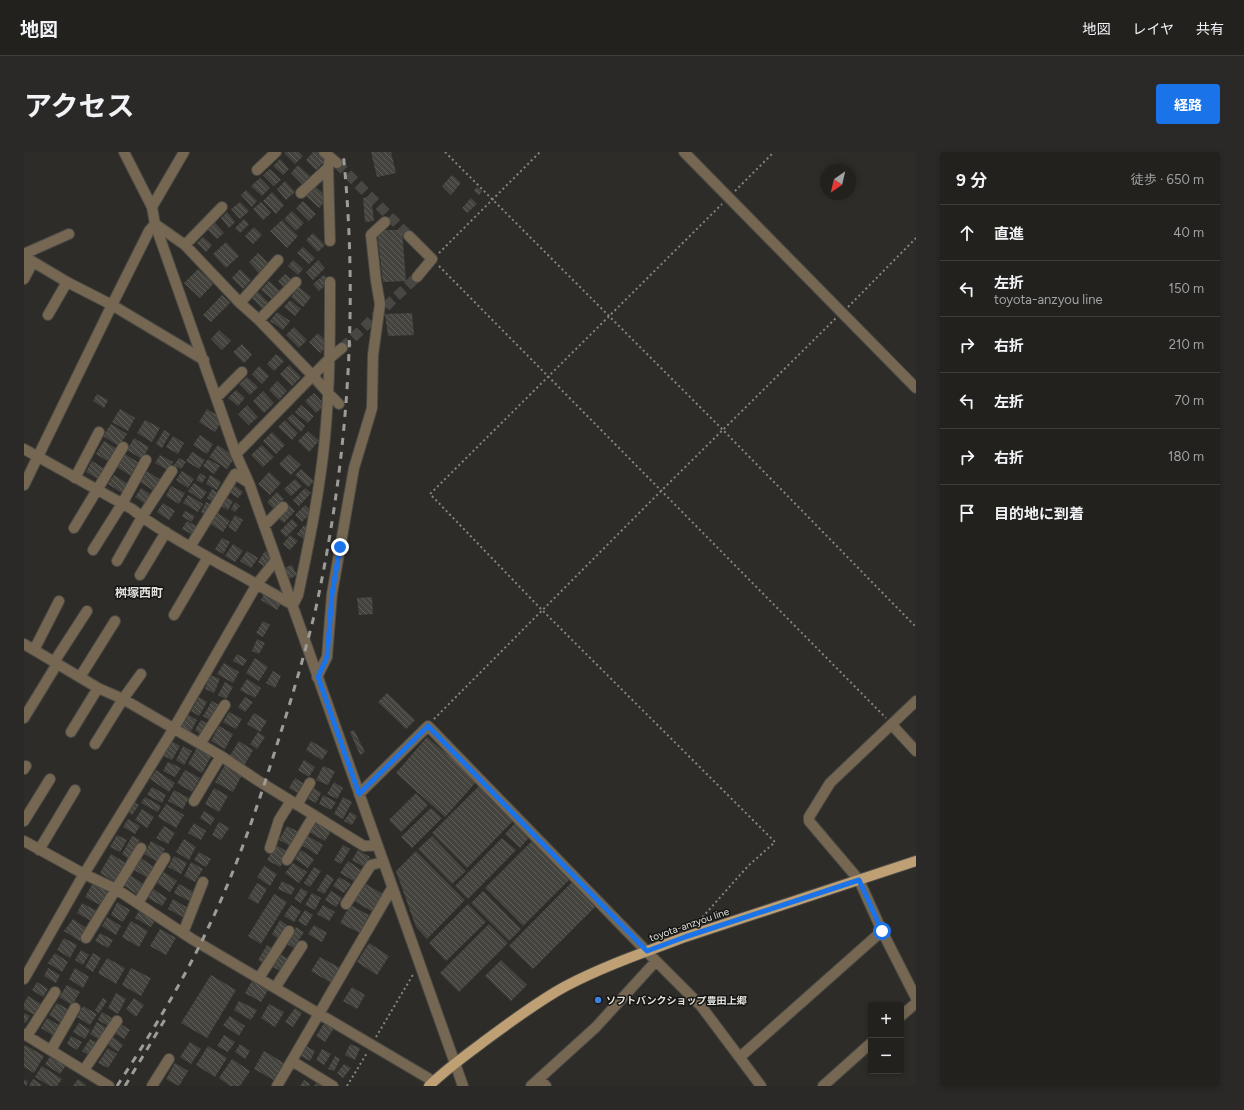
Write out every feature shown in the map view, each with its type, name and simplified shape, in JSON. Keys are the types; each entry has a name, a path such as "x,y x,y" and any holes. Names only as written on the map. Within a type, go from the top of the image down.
{"main road":[{"name":"toyota-anzyou line","path":"431,1084 455,1063 524,1012 566,986 588,975 685,937 916,860"}],"street":[{"path":"124,152 152,208 155,224 236,454 249,483 463,1086"},
{"path":"152,208 184,152"},
{"path":"257,170 276,152"},
{"path":"684,152 916,388"},
{"path":"301,193 330,160"},
{"path":"330,160 330,241"},
{"path":"185,245 222,207"},
{"path":"318,677 327,657 332,594 354,468 372,408 372,355 380,304 371,235 385,222"},
{"path":"155,224 185,245 339,404"},
{"path":"24,485 149,231 155,224"},
{"path":"27,257 69,234"},
{"path":"410,236 432,260 417,277"},
{"path":"27,257 67,282 112,305 204,360"},
{"path":"24,279 27,257"},
{"path":"240,303 278,260"},
{"path":"48,315 67,282"},
{"path":"259,320 296,282"},
{"path":"293,606 298,595 312,527 325,438 330,358 330,282"},
{"path":"236,454 330,358 342,348"},
{"path":"217,397 242,372"},
{"path":"75,478 99,432"},
{"path":"74,528 123,447"},
{"path":"24,449 132,509 142,517 190,547 258,584 293,606"},
{"path":"93,550 122,504 146,460"},
{"path":"117,561 142,517 172,471"},
{"path":"190,547 235,474 249,483"},
{"path":"264,526 283,507"},
{"path":"140,574 166,532"},
{"path":"174,615 208,557"},
{"path":"24,979 84,874 174,728 198,694 258,584 276,560"},
{"path":"34,650 59,601"},
{"path":"24,718 87,611"},
{"path":"80,677 115,621"},
{"path":"24,644 98,688 123,699 174,728 364,846 377,845"},
{"path":"95,744 123,699 141,674"},
{"path":"71,732 98,688"},
{"path":"916,701 830,783 809,817 809,821 859,880 882,931 916,998"},
{"path":"200,744 225,705"},
{"path":"892,724 916,751"},
{"path":"359,794 428,726 701,1006 761,1086"},
{"path":"194,801 221,756"},
{"path":"24,821 50,779"},
{"path":"270,848 279,820 310,783"},
{"path":"39,850 75,790"},
{"path":"287,860 314,815"},
{"path":"24,841 84,874 116,888 183,933 319,1014 431,1084"},
{"path":"86,938 141,848"},
{"path":"138,903 166,858"},
{"path":"346,904 371,865 383,862"},
{"path":"183,933 203,882"},
{"path":"277,1086 392,888"},
{"path":"259,978 289,931"},
{"path":"740,1057 882,931"},
{"path":"275,988 302,946"},
{"path":"532,1086 543,1082 656,961"},
{"path":"55,992 26,1035 84,1070 93,1082 109,1086"},
{"path":"904,1013 916,1003"},
{"path":"51,1050 75,1008"},
{"path":"84,1070 117,1021"},
{"path":"823,1086 868,1046"},
{"path":"152,1086 169,1059"},
{"path":"292,1061 333,1086"}],"path":[{"path":"445,152 723,430 916,627"},
{"path":"540,152 432,260 892,724"},
{"path":"695,925 748,866 775,842 542,610 430,494 774,152"},
{"path":"428,726 661,491 916,238"},
{"path":"347,1086 414,973"}],"building":[{"path":"299,152 303,156 295,164 284,153"},
{"path":"313,152 318,152 326,160 316,170 306,160"},
{"path":"371,152 391,152 396,173 377,177"},
{"path":"280,159 289,169 283,175 273,166"},
{"path":"298,165 310,176 302,184 291,173"},
{"path":"270,169 281,180 274,186 263,175"},
{"path":"452,175 461,183 451,195 442,186"},
{"path":"260,178 270,188 262,196 251,186"},
{"path":"285,181 295,192 286,200 277,189"},
{"path":"315,186 328,198 319,208 306,196"},
{"path":"477,187 482,191 479,195 474,191"},
{"path":"246,190 257,201 252,207 241,195"},
{"path":"272,192 284,205 276,214 263,201"},
{"path":"371,197 374,221 365,222 363,198"},
{"path":"471,198 477,204 467,213 462,208"},
{"path":"303,201 316,214 309,221 296,208"},
{"path":"240,202 249,211 240,219 231,209"},
{"path":"261,202 271,213 263,220 253,209"},
{"path":"292,211 304,223 296,231 284,219"},
{"path":"227,212 235,222 229,228 221,218"},
{"path":"244,219 249,224 240,233 235,228"},
{"path":"282,220 298,236 287,248 270,231"},
{"path":"214,222 224,233 217,239 207,229"},
{"path":"254,227 262,235 253,244 245,236"},
{"path":"377,230 402,230 406,281 383,282"},
{"path":"313,233 325,245 318,252 306,240"},
{"path":"203,237 212,245 206,252 197,243"},
{"path":"226,242 239,256 226,268 213,254"},
{"path":"303,247 315,258 309,264 297,253"},
{"path":"258,253 269,264 259,273 249,262"},
{"path":"293,260 303,269 298,275 288,266"},
{"path":"318,260 325,268 313,280 306,272"},
{"path":"198,269 214,283 200,298 184,283"},
{"path":"240,269 251,280 243,289 232,278"},
{"path":"285,274 291,279 284,287 278,281"},
{"path":"324,275 330,282 319,291 313,284"},
{"path":"269,281 280,291 273,300 261,290"},
{"path":"299,287 311,297 303,307 291,297"},
{"path":"257,291 269,303 263,309 251,297"},
{"path":"222,295 230,303 211,322 203,315"},
{"path":"290,300 301,309 295,316 284,307"},
{"path":"277,312 290,321 283,330 270,321"},
{"path":"412,313 414,335 388,336 385,314"},
{"path":"294,327 307,340 299,348 286,335"},
{"path":"219,330 231,341 222,350 211,339"},
{"path":"318,333 329,344 320,353 309,342"},
{"path":"242,344 252,355 244,363 233,352"},
{"path":"276,354 284,361 274,371 267,364"},
{"path":"289,365 301,377 292,386 280,374"},
{"path":"259,366 269,376 262,384 252,374"},
{"path":"247,377 258,387 250,395 239,384"},
{"path":"277,381 287,391 279,400 269,390"},
{"path":"236,390 245,398 238,406 228,398"},
{"path":"263,391 274,403 264,413 253,401"},
{"path":"314,393 325,405 316,413 305,401"},
{"path":"97,394 108,400 104,408 93,401"},
{"path":"247,405 258,417 249,425 238,414"},
{"path":"301,405 314,416 308,423 295,412"},
{"path":"120,409 135,418 128,431 112,422"},
{"path":"207,409 223,419 215,432 199,422"},
{"path":"292,414 305,426 301,432 287,419"},
{"path":"145,420 160,428 152,442 137,433"},
{"path":"285,420 298,433 292,440 278,427"},
{"path":"111,424 127,434 119,446 103,436"},
{"path":"164,430 170,434 162,448 156,444"},
{"path":"308,431 319,441 309,452 298,441"},
{"path":"272,432 285,445 276,454 263,441"},
{"path":"200,435 213,444 207,454 193,445"},
{"path":"173,436 184,443 178,454 166,447"},
{"path":"134,438 149,447 142,459 127,450"},
{"path":"104,441 117,449 109,462 96,454"},
{"path":"218,445 235,457 227,469 209,457"},
{"path":"262,445 274,457 263,467 251,455"},
{"path":"192,452 205,460 199,469 186,461"},
{"path":"125,454 139,463 131,476 117,467"},
{"path":"289,454 301,465 291,475 279,464"},
{"path":"160,455 173,462 168,470 155,463"},
{"path":"179,458 186,462 181,469 174,465"},
{"path":"208,459 220,466 214,474 203,466"},
{"path":"92,461 105,469 98,479 86,472"},
{"path":"301,469 314,481 308,487 295,475"},
{"path":"147,471 161,480 154,491 140,482"},
{"path":"182,471 194,479 188,488 176,480"},
{"path":"269,472 281,483 270,495 258,484"},
{"path":"200,473 206,477 202,483 196,480"},
{"path":"114,475 128,484 122,493 108,484"},
{"path":"210,475 221,482 217,490 206,484"},
{"path":"295,479 302,486 291,496 284,489"},
{"path":"194,483 207,492 201,500 188,491"},
{"path":"234,485 243,492 238,498 229,492"},
{"path":"171,486 185,493 179,504 166,496"},
{"path":"141,488 153,496 147,505 135,497"},
{"path":"305,488 311,493 299,506 293,500"},
{"path":"212,489 218,493 213,502 207,498"},
{"path":"277,492 284,499 274,509 267,502"},
{"path":"188,495 203,504 198,512 183,503"},
{"path":"226,497 233,501 228,510 221,506"},
{"path":"206,502 212,505 206,516 201,512"},
{"path":"235,502 240,506 235,512 231,509"},
{"path":"163,503 175,511 169,520 157,512"},
{"path":"289,505 295,511 284,523 278,518"},
{"path":"305,505 312,512 302,522 295,515"},
{"path":"185,511 195,516 191,522 182,516"},
{"path":"216,512 230,521 223,532 209,523"},
{"path":"235,515 243,520 236,532 228,527"},
{"path":"292,519 298,525 286,537 280,531"},
{"path":"187,521 198,527 193,535 182,529"},
{"path":"304,525 311,530 304,539 297,534"},
{"path":"290,535 298,541 290,550 283,544"},
{"path":"222,538 230,542 223,554 215,549"},
{"path":"233,544 243,551 235,562 225,556"},
{"path":"247,551 258,558 251,568 240,561"},
{"path":"265,551 272,555 265,567 258,562"},
{"path":"292,565 297,575 289,579 284,568"},
{"path":"266,590 283,600 277,610 261,600"},
{"path":"372,597 373,614 359,615 357,598"},
{"path":"263,621 270,625 263,637 256,633"},
{"path":"257,639 265,643 259,654 252,651"},
{"path":"237,654 247,660 243,666 233,661"},
{"path":"255,658 268,667 259,681 246,673"},
{"path":"224,663 239,672 233,683 217,674"},
{"path":"273,671 281,676 275,688 266,683"},
{"path":"210,675 220,679 214,693 205,689"},
{"path":"247,679 261,688 255,698 240,690"},
{"path":"225,682 233,687 226,699 218,695"},
{"path":"387,693 415,720 406,729 378,702"},
{"path":"199,697 207,702 199,716 191,711"},
{"path":"245,697 253,702 245,712 238,707"},
{"path":"212,701 220,706 211,721 203,716"},
{"path":"229,712 242,719 236,729 223,722"},
{"path":"254,713 267,721 260,732 247,724"},
{"path":"187,714 197,720 190,733 180,727"},
{"path":"201,720 210,725 203,736 195,730"},
{"path":"219,726 233,734 225,749 211,741"},
{"path":"354,730 365,752 360,755 350,732"},
{"path":"258,732 265,737 257,749 250,744"},
{"path":"427,737 477,781 445,817 396,773"},
{"path":"170,740 180,746 172,760 162,755"},
{"path":"239,741 253,750 244,766 229,757"},
{"path":"311,741 328,751 322,760 306,750"},
{"path":"183,746 192,751 184,765 176,760"},
{"path":"198,746 212,755 202,773 188,764"},
{"path":"304,760 315,767 309,777 298,770"},
{"path":"168,762 181,768 175,777 163,771"},
{"path":"225,765 242,775 233,792 215,782"},
{"path":"323,766 335,771 328,785 316,780"},
{"path":"156,770 175,783 169,792 150,779"},
{"path":"185,770 200,778 192,792 177,783"},
{"path":"295,778 306,785 301,795 289,788"},
{"path":"334,782 343,788 337,799 327,794"},
{"path":"480,785 515,819 467,868 432,833"},
{"path":"152,787 166,795 162,803 147,795"},
{"path":"214,788 228,796 219,812 205,804"},
{"path":"314,788 321,793 316,803 308,799"},
{"path":"174,790 189,798 183,809 168,801"},
{"path":"416,793 428,805 401,832 389,820"},
{"path":"323,795 336,802 331,810 319,804"},
{"path":"145,797 161,806 158,812 141,803"},
{"path":"343,797 352,802 343,819 334,814"},
{"path":"134,802 139,805 132,815 128,812"},
{"path":"166,804 184,815 176,828 158,817"},
{"path":"431,808 442,818 412,848 401,837"},
{"path":"142,809 154,817 147,828 135,820"},
{"path":"204,811 215,818 211,825 200,818"},
{"path":"350,812 357,816 352,825 344,821"},
{"path":"128,819 140,826 135,834 123,827"},
{"path":"517,821 532,834 520,848 505,834"},
{"path":"219,822 229,828 221,840 212,835"},
{"path":"315,822 331,831 325,841 309,832"},
{"path":"194,823 206,831 201,840 188,833"},
{"path":"164,826 175,833 168,844 156,838"},
{"path":"287,826 299,832 291,846 279,840"},
{"path":"117,835 127,840 120,852 110,847"},
{"path":"132,836 140,840 129,859 122,854"},
{"path":"308,836 323,845 317,855 302,845"},
{"path":"432,836 466,871 452,884 418,849"},
{"path":"502,838 516,850 468,899 455,886"},
{"path":"184,839 196,847 189,860 176,852"},
{"path":"533,840 571,878 523,926 485,888"},
{"path":"151,841 165,849 158,862 144,854"},
{"path":"276,845 288,852 280,867 267,860"},
{"path":"343,845 350,849 341,864 334,860"},
{"path":"301,850 314,859 308,868 295,859"},
{"path":"358,850 370,857 364,867 352,860"},
{"path":"416,851 465,900 427,939 416,927 396,871"},
{"path":"199,852 211,859 206,867 194,860"},
{"path":"111,854 126,863 115,882 100,873"},
{"path":"174,856 187,863 181,874 168,867"},
{"path":"141,858 154,867 148,878 134,870"},
{"path":"348,861 364,872 357,883 340,873"},
{"path":"191,862 203,869 195,882 184,876"},
{"path":"293,863 307,872 299,883 285,873"},
{"path":"264,866 277,874 270,886 257,877"},
{"path":"314,867 321,871 310,887 304,883"},
{"path":"164,872 177,881 170,892 157,883"},
{"path":"327,874 334,879 324,894 317,890"},
{"path":"130,875 145,885 138,895 123,885"},
{"path":"339,877 351,884 344,893 333,886"},
{"path":"574,880 598,904 533,969 509,946"},
{"path":"282,881 295,888 291,895 278,889"},
{"path":"93,883 109,893 102,906 85,897"},
{"path":"257,883 267,889 258,904 248,898"},
{"path":"364,883 383,894 373,912 354,901"},
{"path":"179,884 196,893 191,902 174,893"},
{"path":"301,888 308,892 301,903 294,899"},
{"path":"153,889 167,898 162,906 148,898"},
{"path":"331,891 342,898 336,907 325,900"},
{"path":"483,891 521,929 509,941 471,903"},
{"path":"312,893 321,898 315,910 305,905"},
{"path":"274,894 287,902 261,944 248,936"},
{"path":"173,899 188,908 183,917 168,909"},
{"path":"117,902 130,910 123,922 111,915"},
{"path":"82,903 99,912 93,922 77,913"},
{"path":"468,904 486,922 446,961 429,943"},
{"path":"291,905 301,911 294,922 284,916"},
{"path":"323,905 335,912 329,921 317,914"},
{"path":"350,905 369,915 360,933 340,923"},
{"path":"140,909 156,919 151,927 135,918"},
{"path":"305,910 313,915 306,926 298,921"},
{"path":"107,917 121,926 116,935 102,926"},
{"path":"73,919 88,929 80,941 64,931"},
{"path":"280,920 287,925 279,939 272,934"},
{"path":"131,921 148,931 139,947 122,937"},
{"path":"489,924 508,943 459,992 440,973"},
{"path":"314,925 327,933 322,942 308,934"},
{"path":"296,927 304,932 294,948 287,944"},
{"path":"160,929 176,938 166,955 150,946"},
{"path":"100,933 113,940 108,948 95,941"},
{"path":"64,938 77,945 70,958 57,950"},
{"path":"369,943 389,956 377,975 357,962"},
{"path":"267,945 274,949 265,964 258,960"},
{"path":"81,950 89,955 83,965 75,960"},
{"path":"55,953 68,962 62,972 48,963"},
{"path":"93,953 101,958 93,972 85,967"},
{"path":"279,954 287,958 281,971 272,967"},
{"path":"320,957 342,969 333,984 311,971"},
{"path":"107,958 125,968 116,984 98,973"},
{"path":"501,960 527,985 511,1001 485,976"},
{"path":"48,968 60,975 56,983 44,976"},
{"path":"75,968 89,977 83,988 69,979"},
{"path":"131,968 151,978 141,996 122,985"},
{"path":"211,975 236,990 207,1038 181,1023"},
{"path":"252,981 268,990 261,1002 245,993"},
{"path":"37,982 48,989 43,997 32,990"},
{"path":"67,985 80,992 72,1005 59,997"},
{"path":"352,987 365,995 357,1009 343,1001"},
{"path":"116,993 126,999 118,1014 108,1008"},
{"path":"28,996 43,1005 36,1016 24,1009 24,1003"},
{"path":"103,998 107,1001 99,1013 95,1010"},
{"path":"134,998 144,1005 136,1017 126,1009"},
{"path":"239,1001 257,1010 251,1020 234,1010"},
{"path":"57,1003 71,1011 63,1024 49,1015"},
{"path":"269,1004 284,1012 275,1027 261,1018"},
{"path":"83,1006 97,1014 90,1025 77,1017"},
{"path":"295,1008 302,1013 293,1027 285,1022"},
{"path":"102,1012 112,1018 108,1026 98,1020"},
{"path":"24,1013 30,1016 26,1023 24,1022"},
{"path":"230,1016 245,1026 239,1036 223,1025"},
{"path":"47,1018 60,1026 54,1036 41,1028"},
{"path":"97,1022 107,1028 100,1040 90,1034"},
{"path":"325,1022 334,1028 325,1042 316,1036"},
{"path":"79,1023 90,1030 85,1039 73,1032"},
{"path":"121,1024 130,1030 124,1039 115,1033"},
{"path":"224,1035 235,1042 228,1052 217,1046"},
{"path":"71,1036 82,1042 77,1050 67,1044"},
{"path":"113,1037 123,1045 118,1052 108,1045"},
{"path":"90,1039 98,1043 91,1056 82,1051"},
{"path":"190,1042 201,1049 191,1064 180,1057"},
{"path":"240,1044 250,1051 245,1059 235,1052"},
{"path":"350,1044 360,1048 355,1060 345,1055"},
{"path":"25,1045 44,1056 34,1073 24,1067"},
{"path":"208,1046 227,1058 215,1077 196,1065"},
{"path":"306,1046 315,1051 310,1061 301,1056"},
{"path":"108,1048 117,1054 108,1068 98,1063"},
{"path":"322,1049 331,1054 324,1065 316,1060"},
{"path":"264,1051 284,1063 274,1080 254,1069"},
{"path":"51,1055 66,1065 60,1074 45,1064"},
{"path":"335,1056 340,1059 334,1071 328,1069"},
{"path":"232,1059 250,1071 240,1086 230,1086 219,1078"},
{"path":"175,1063 188,1071 179,1086 166,1079"},
{"path":"344,1064 351,1068 343,1078 337,1073"},
{"path":"42,1066 62,1079 57,1086 50,1086 35,1077"},
{"path":"24,1079 28,1082 26,1086 24,1086"},
{"path":"33,1079 42,1085 29,1086"},
{"path":"78,1079 86,1085 73,1086"},
{"path":"319,1079 324,1086 314,1086"},
{"path":"304,1080 310,1084 309,1086 300,1086"}],"tunnel":[{"path":"337,163 409,236"},
{"path":"342,348 417,277"}],"railway":[{"path":"117,1086 155,1027 200,945 221,901 257,807 299,674 315,612 336,498 343,441 347,383 350,325 350,267 348,210 343,152"},
{"path":"125,1086 167,1016"}],"place":[{"name":"ソフトバンクショップ豊田上郷","path":"598,1000"}],"district":[{"name":"桝塚西町","path":"139,593"}],"route":[{"path":"340,547 332,594 327,657 318,677 359,794 428,726 647,951 685,937 859,880 882,931"}]}
